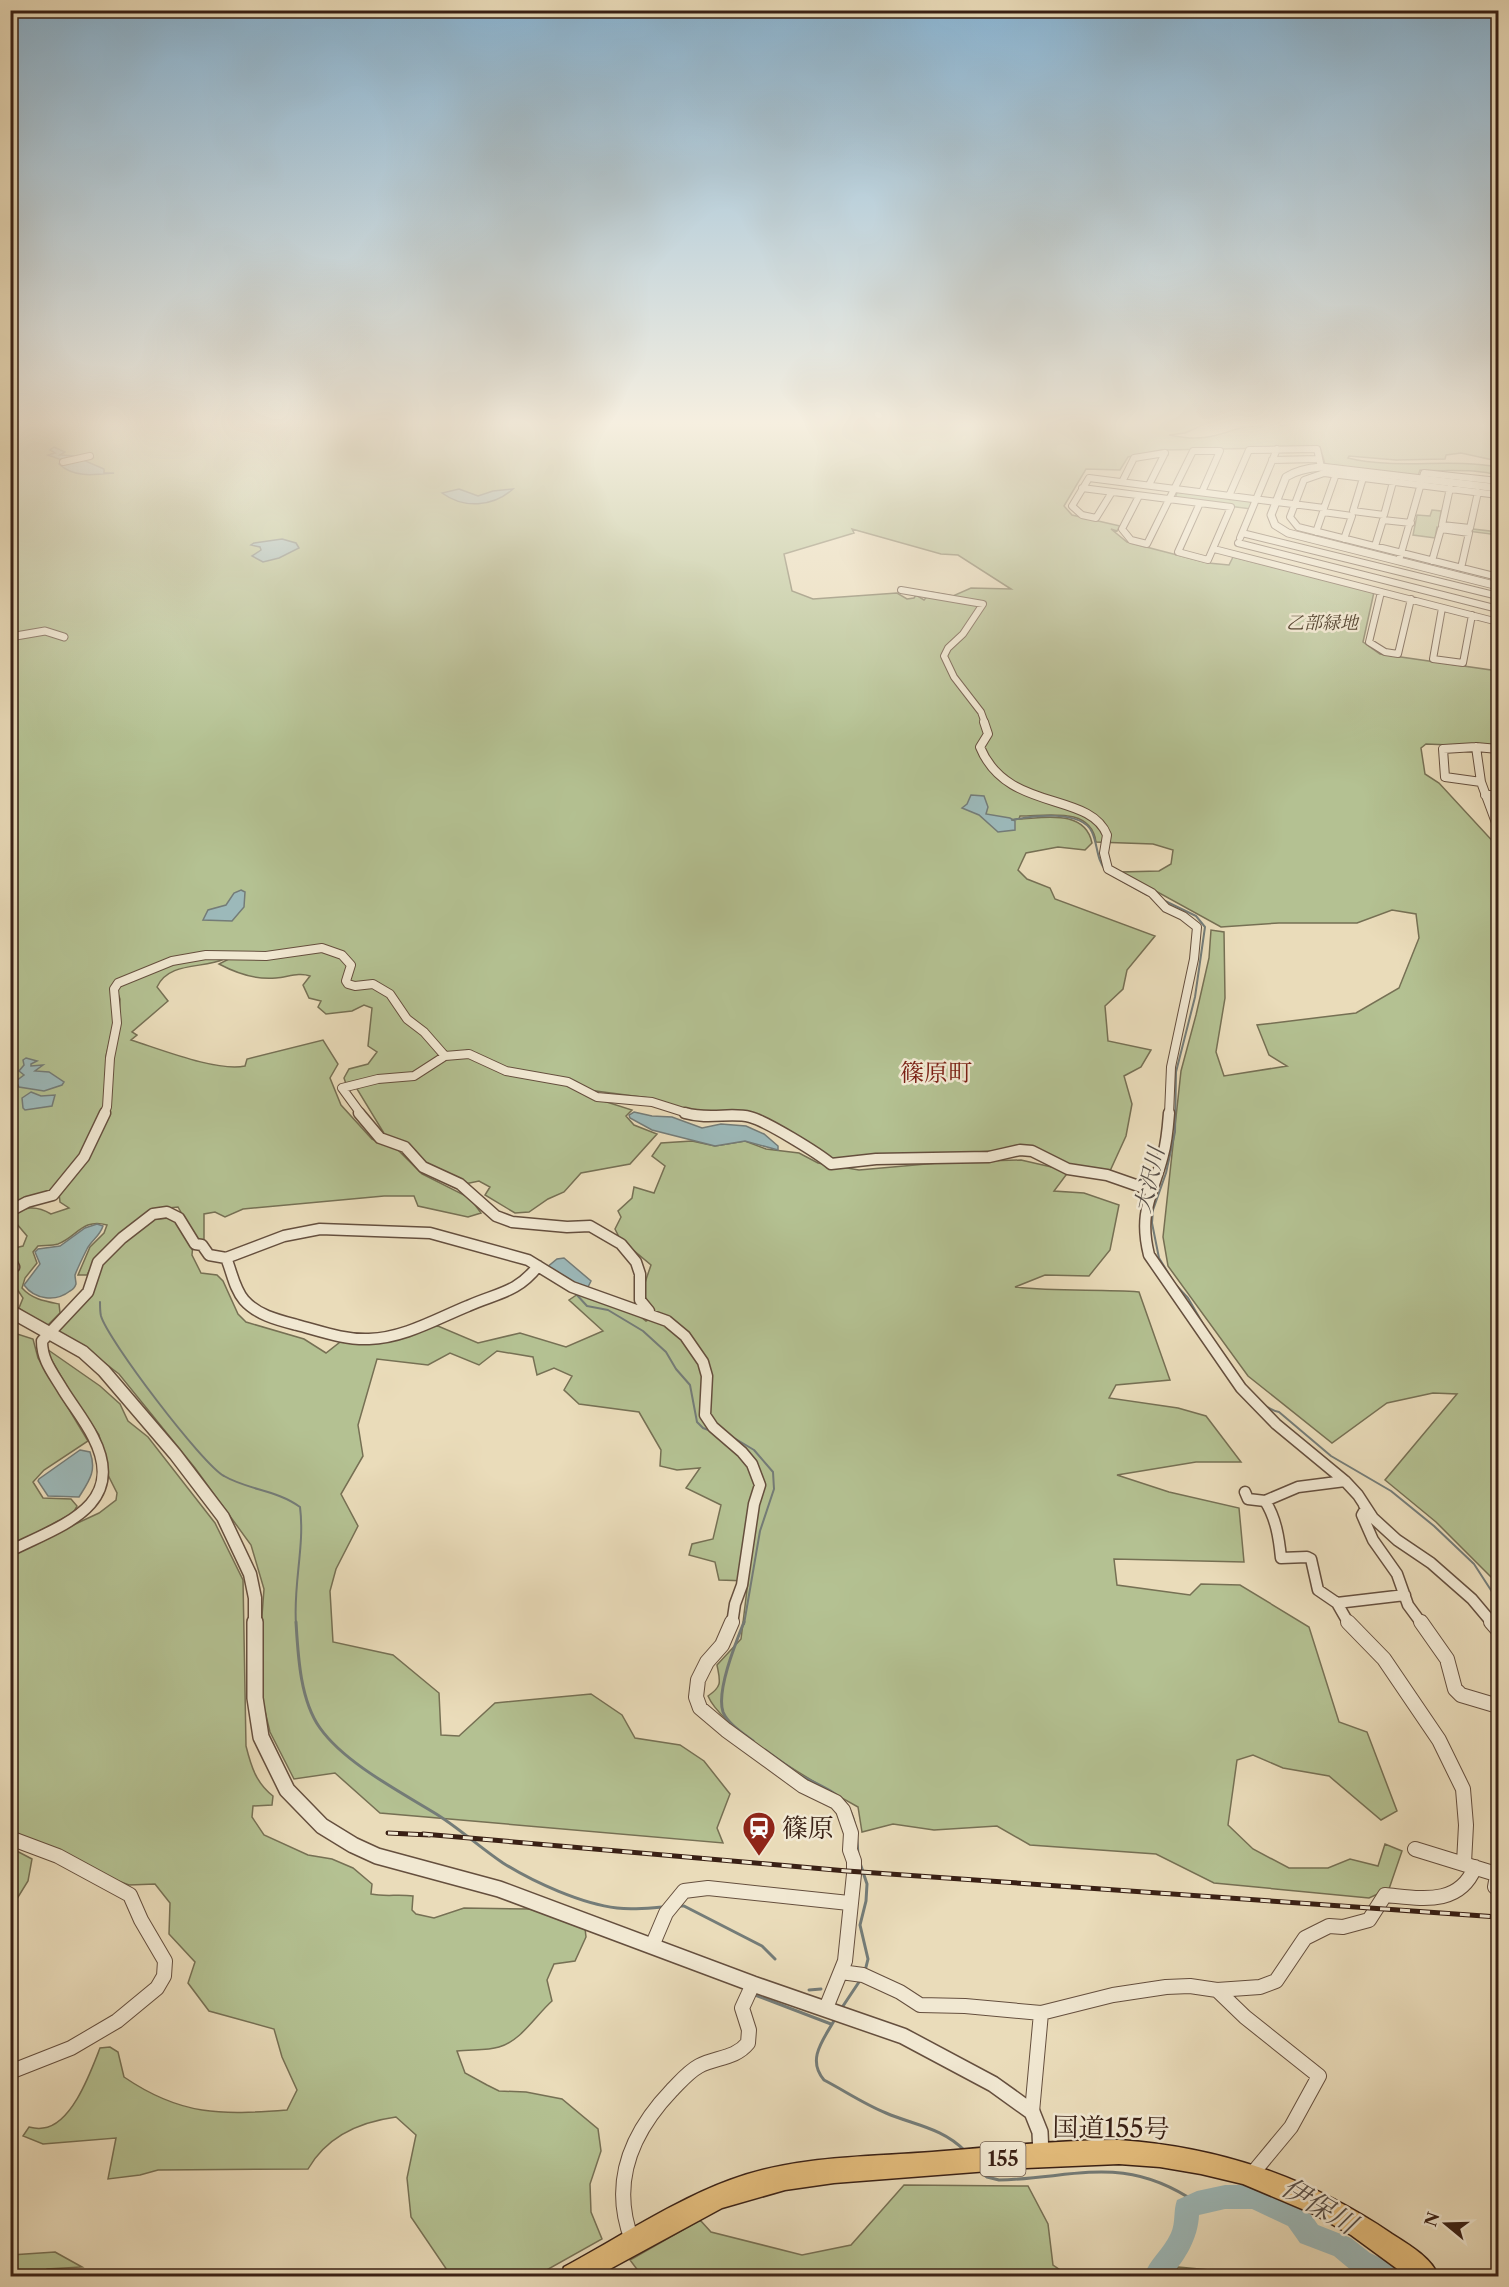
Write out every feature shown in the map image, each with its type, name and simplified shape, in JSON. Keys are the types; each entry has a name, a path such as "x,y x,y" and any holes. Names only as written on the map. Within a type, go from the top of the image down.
{"highway":[{"name":"国道155号","path":"573,2277 633,2242 736,2190 778,2179 1041,2155 1119,2152 1197,2159 1252,2174 1332,2211 1367,2232 1425,2277"}],"street":[{"path":"1123,530 1122,532 1131,540 1147,544 1154,530"},
{"path":"1188,530 1178,552 1208,560 1222,530"},
{"path":"1233,554 1243,530"},
{"path":"1285,530 1498,585"},
{"path":"1308,530 1497,577 1498,557"},
{"path":"1344,539 1347,530"},
{"path":"1375,546 1380,530"},
{"path":"1387,569 1403,553 1409,530"},
{"path":"1432,561 1441,530"},
{"path":"1446,530 1469,533 1461,568"},
{"path":"1242,533 1498,596"},
{"path":"1238,543 1498,609"},
{"path":"1214,549 1498,622"},
{"path":"901,590 981,602 963,634 948,648 944,656 954,677 981,712 988,734 980,747 983,759 1002,779 1016,788 1086,812 1102,823 1108,840 1104,856 1108,869 1157,898 1166,908 1190,920 1198,931 1170,1067 1169,1115 1164,1152 1150,1190 1144,1215 1144,1232 1149,1255 1154,1265 1241,1388 1276,1424 1346,1481 1373,1518 1396,1540 1431,1563 1472,1599 1498,1630"},
{"path":"1381,592 1369,642 1385,652 1398,654 1411,600"},
{"path":"1442,608 1433,659 1463,663 1472,615"},
{"path":"10,637 44,631 58,632 64,637"},
{"path":"1476,747 1481,782 1498,828"},
{"path":"1481,782 1444,777 1443,749 1476,747 1498,749"},
{"path":"1485,795 1498,795"},
{"path":"10,1211 53,1195 84,1157 107,1107 110,1058 117,1023 114,989 118,983 162,964 204,955 269,956 288,951 323,947 339,951 351,965 346,981 348,984 355,986 373,984 390,994 407,1019 424,1032 445,1056"},
{"path":"650,1313 639,1300 640,1274 636,1262 621,1244 590,1226 567,1227 512,1222 496,1216 460,1184 423,1167 405,1147 380,1138 342,1088 378,1079 414,1076 445,1056 469,1054 506,1071 568,1082 597,1097 652,1102 699,1117 750,1117 820,1154 831,1164 876,1159 989,1157 1020,1150 1032,1151 1068,1169 1107,1174 1150,1190"},
{"path":"10,1551 86,1510 94,1502 105,1480 104,1468 93,1435 42,1356 42,1341 88,1292 98,1262 153,1214 167,1212 173,1214 179,1218 195,1244 202,1245 209,1255 226,1258 293,1233 320,1229 352,1228 430,1233 513,1254 572,1287 650,1313 679,1330 703,1362 707,1376 705,1415 713,1427 752,1464 760,1485 754,1504 742,1585 735,1604 732,1624 722,1644 707,1662 698,1680 696,1697 700,1708 726,1730 803,1786 836,1802 843,1810 851,1833 850,1850 854,1861 845,1961 826,2008"},
{"path":"226,1258 237,1291 250,1307 298,1325 347,1337 369,1339 410,1330 475,1302 513,1291 528,1281 538,1266"},
{"path":"10,1259 14,1267 10,1271"},
{"path":"10,1311 83,1352 104,1371 162,1438 223,1517 250,1574 255,1598 255,1698 261,1737 287,1790 309,1814 335,1835 377,1856 499,1889 753,1984 903,2036 957,2064 1032,2112"},
{"path":"1245,1492 1251,1500 1265,1501 1298,1487 1346,1481"},
{"path":"1358,1495 1366,1508 1362,1515 1369,1532 1397,1574 1408,1605 1447,1659 1455,1689 1461,1695 1498,1706"},
{"path":"841,1972 863,1975 900,1992 920,2005 965,2006 1041,2013 1113,1995 1166,1988 1190,1986 1217,1990 1260,1987 1276,1981 1305,1938 1329,1926 1343,1927 1369,1920 1385,1895 1436,1899 1461,1888 1474,1874 1470,1865 1462,1789 1445,1751 1384,1659 1349,1623 1337,1604 1318,1590 1311,1559 1307,1557 1281,1558 1279,1539 1265,1501"},
{"path":"1337,1604 1405,1595"},
{"path":"10,1838 58,1856 130,1895 165,1961 164,1976 157,1988 117,2021 71,2048 10,2072"},
{"path":"1415,1849 1470,1865 1496,1877"},
{"path":"652,1946 666,1913 684,1891 708,1888 849,1903"},
{"path":"633,2242 623,2221 621,2196 635,2140 655,2108 689,2073 699,2066 733,2054 746,2045 750,2033 742,2008 753,1984"},
{"path":"1217,1990 1245,2017 1319,2076 1291,2127 1252,2174"},
{"path":"1041,2013 1032,2112 1040,2132 1041,2155"}],"green space":[{"name":"乙部緑地","path":"11,530 852,530 854,533 784,554 792,591 813,599 897,593 907,599 914,598 916,595 924,600 931,592 953,596 971,588 1011,589 958,555 941,554 855,530 1112,530 1127,542 1208,563 1229,565 1233,557 1374,592 1363,642 1380,654 1498,671 1498,747 1426,744 1421,748 1425,774 1439,783 1498,847 1498,1584 1436,1522 1385,1480 1457,1394 1433,1393 1387,1403 1332,1443 1248,1376 1168,1266 1163,1237 1181,1071 1209,958 1211,930 1224,932 1225,998 1216,1052 1224,1076 1287,1066 1269,1055 1257,1025 1356,1013 1399,988 1419,938 1416,914 1392,910 1357,923 1279,923 1221,927 1121,872 1159,871 1171,864 1173,850 1153,844 1096,842 1086,823 1077,818 1055,815 1020,816 1019,819 1052,817 1073,820 1088,832 1092,843 1085,850 1058,847 1026,853 1018,870 1027,879 1050,888 1055,899 1155,936 1127,970 1123,989 1105,1006 1108,1041 1151,1050 1141,1067 1124,1076 1132,1104 1126,1136 1110,1171 1069,1167 1053,1157 993,1151 830,1160 750,1115 697,1115 649,1098 588,1090 498,1065 467,1050 415,1074 346,1084 344,1078 349,1069 368,1064 377,1052 368,1046 372,1008 364,1005 352,1011 326,1014 318,1007 321,1001 309,998 303,985 310,976 261,978 247,975 219,964 229,959 218,953 165,962 131,974 114,986 115,1018 106,1056 105,1103 84,1151 53,1192 11,1209"},
{"path":"1414,530 1437,530 1435,538 1413,535"},
{"path":"1458,530 1498,532 1498,535"},
{"path":"212,957 224,959 178,969 163,979 157,987 168,1001 132,1032 137,1035 131,1040 188,1059 233,1067 245,1066 247,1059 323,1040 338,1064 330,1078 341,1105 372,1139 398,1150 422,1174 470,1198 481,1213 468,1217 418,1206 414,1196 384,1196 243,1209 225,1217 215,1212 204,1214 204,1242 198,1242 178,1207 158,1209 97,1256 87,1275 78,1275 90,1247 104,1233 107,1225 91,1224 80,1229 65,1241 56,1245 38,1246 33,1252 37,1263 25,1278 22,1288 43,1301 59,1304 60,1313 46,1327 19,1308 23,1298 17,1289 11,1291 11,1275 17,1266 10,1249 23,1246 27,1236 11,1217 30,1208 51,1214 69,1208 60,1202 59,1193 110,1106 113,1058 119,1022 120,999 116,988 121,983 172,964"},
{"path":"465,1056 569,1085 591,1097 632,1110 626,1116 634,1125 657,1134 630,1164 581,1173 564,1192 548,1199 529,1212 515,1213 485,1195 490,1187 479,1181 465,1184 434,1172 385,1135 357,1089 363,1084 405,1079 447,1057"},
{"path":"692,1141 715,1146 745,1141 766,1149 799,1153 818,1163 859,1170 949,1162 1021,1160 1069,1171 1054,1191 1084,1193 1119,1205 1110,1250 1089,1276 1045,1275 1015,1287 1139,1292 1170,1380 1116,1385 1109,1398 1178,1408 1206,1416 1241,1462 1196,1462 1117,1475 1169,1492 1239,1508 1244,1562 1114,1559 1117,1585 1190,1595 1201,1584 1240,1585 1309,1627 1339,1722 1367,1732 1397,1811 1381,1820 1329,1776 1283,1768 1253,1755 1237,1760 1228,1825 1253,1849 1289,1868 1328,1868 1350,1859 1378,1866 1385,1844 1402,1851 1389,1889 1369,1898 1214,1883 1156,1854 1030,1845 997,1826 934,1830 893,1824 862,1832 858,1807 775,1757 753,1741 717,1710 708,1696 719,1683 717,1665 741,1639 748,1581 719,1580 715,1562 689,1555 692,1544 713,1539 721,1505 686,1488 700,1468 677,1470 660,1466 661,1450 639,1412 579,1404 564,1390 572,1376 554,1368 537,1375 533,1357 497,1351 479,1365 450,1353 428,1365 377,1359 358,1425 363,1456 341,1494 358,1526 336,1569 330,1591 333,1642 393,1655 439,1693 441,1735 459,1736 495,1703 591,1694 622,1715 635,1738 680,1745 704,1761 730,1794 717,1828 723,1843 380,1813 335,1773 294,1779 270,1732 261,1695 261,1629 264,1589 251,1545 195,1468 119,1374 82,1346 54,1331 94,1288 100,1264 143,1225 156,1219 171,1218 180,1223 193,1243 192,1255 201,1273 217,1275 223,1281 238,1314 246,1322 304,1339 326,1353 344,1339 438,1326 478,1343 520,1333 566,1347 603,1331 569,1300 581,1292 630,1308 646,1321 657,1315 647,1301 644,1291 651,1265 620,1239 615,1229 621,1217 618,1211 632,1198 634,1187 654,1193 665,1166 652,1156 661,1143"},
{"path":"11,1332 33,1339 38,1358 88,1441 44,1470 33,1482 43,1498 71,1499 77,1506 73,1513 11,1546"},
{"path":"44,1347 100,1386 120,1404 128,1421 148,1437 215,1523 243,1580 246,1746 255,1774 262,1786 273,1796 272,1805 253,1806 252,1817 264,1835 308,1855 332,1859 353,1868 372,1884 371,1894 413,1896 412,1910 416,1914 434,1918 464,1908 531,1909 585,1928 586,1937 575,1961 554,1964 547,1980 552,2001 521,2034 499,2047 457,2051 465,2073 499,2091 526,2092 562,2099 598,2129 601,2151 590,2184 591,2212 602,2239 536,2276 447,2276 447,2270 411,2217 407,2178 416,2135 396,2117 382,2119 345,2132 334,2139 316,2157 308,2169 158,2170 108,2179 116,2138 43,2144 23,2136 29,2127 43,2128 53,2125 63,2117 79,2096 100,2048 110,2047 118,2052 124,2077 145,2090 183,2106 221,2112 287,2110 297,2090 282,2057 274,2029 209,2011 188,1983 195,1962 169,1934 170,1903 155,1884 129,1885 86,1869 11,1830 11,1554 99,1513 116,1500 117,1493 108,1475 99,1435 73,1397"},
{"path":"11,1848 32,1859 28,1881 15,1902 11,1900"},
{"path":"904,2185 1028,2186 1048,2224 1053,2265 1069,2276 642,2276 630,2260 700,2220 711,2232 802,2255 851,2245"},
{"path":"55,2252 82,2267 47,2269 44,2276 11,2276 11,2255"},
{"path":"1178,2267 1231,2272 1229,2276 1171,2276"}],"water":[{"path":"282,539 296,543 299,548 279,558 263,562 252,556 261,550 260,547 251,545 254,543"},
{"path":"971,795 984,796 988,807 986,814 1010,818 1015,821 1015,830 998,832 979,815 962,808 967,804"},
{"path":"241,890 245,892 244,907 232,921 203,920 208,910 226,905 234,893"},
{"path":"26,1058 37,1061 31,1066 43,1065 35,1071 49,1072 64,1082 62,1085 44,1091 19,1087 16,1081 24,1075 19,1071"},
{"path":"31,1092 41,1096 55,1095 52,1106 25,1110 22,1098"},
{"path":"634,1112 672,1117 702,1128 721,1124 746,1126 764,1134 778,1146 778,1150 745,1141 715,1146 652,1130 630,1118 629,1115"},
{"path":"97,1224 103,1226 84,1255 75,1275 76,1284 72,1290 58,1297 46,1298 34,1294 24,1285 40,1264 35,1252 38,1249 60,1246 85,1228"},
{"path":"564,1258 591,1281 588,1287 580,1288 574,1293 546,1268 557,1259"},
{"path":"80,1450 90,1452 93,1465 89,1481 79,1497 48,1496 38,1481 39,1479"}],"waterway":[{"name":"大沢川","path":"1012,820 1055,816 1078,820 1092,832 1100,862 1106,871"},
{"name":"大沢川","path":"1113,876 1147,895"},
{"name":"大沢川","path":"1161,899 1196,916 1205,927 1195,997 1176,1072 1175,1132 1166,1173 1153,1210 1152,1223 1159,1258 1175,1284 1188,1298 1206,1329"},
{"path":"576,1294 587,1306 608,1310 643,1331 666,1352 676,1369 690,1385 697,1422 703,1428 711,1431"},
{"path":"100,1302 101,1316 107,1329 137,1374 177,1426 213,1467 233,1481 282,1497 300,1507 301,1536 296,1622"},
{"name":"大沢川","path":"1223,1353 1247,1388 1262,1403 1279,1412 1331,1456 1391,1491 1434,1526 1474,1564 1498,1601"},
{"path":"729,1435 754,1450 773,1472 774,1489 760,1531 744,1624"},
{"path":"296,1622 301,1677 313,1717 330,1740 357,1764 442,1818 503,1863 543,1885 603,1906 629,1909 663,1907"},
{"path":"744,1622 724,1680 722,1703 723,1712 728,1720 753,1741"},
{"path":"765,1750 794,1771"},
{"path":"799,1775 828,1789 845,1803 854,1823 858,1855"},
{"path":"860,1863 867,1884 866,1901 860,1925 868,1959 865,1971"},
{"path":"677,1906 684,1906 762,1946 775,1959"},
{"path":"841,2009 861,1979"},
{"path":"809,1990 821,1989"},
{"path":"755,1995 831,2024"},
{"path":"835,2019 822,2042 817,2057 819,2072 824,2080 862,2102 938,2132 965,2151"},
{"path":"979,2170 987,2177 999,2180 1077,2173 1123,2173 1146,2178 1171,2188 1197,2203"},
{"name":"伊保川","path":"1156,2276 1182,2237 1186,2209 1197,2203 1225,2197 1253,2197 1297,2217 1309,2234 1342,2247 1361,2262 1391,2276"}],"railway":[{"path":"388,1833 430,1835"},
{"path":"423,1834 847,1871 1498,1917"}],"place":[{"name":"篠原","path":"759,1857"}],"district":[{"name":"篠原町","path":"936,1073"}]}
